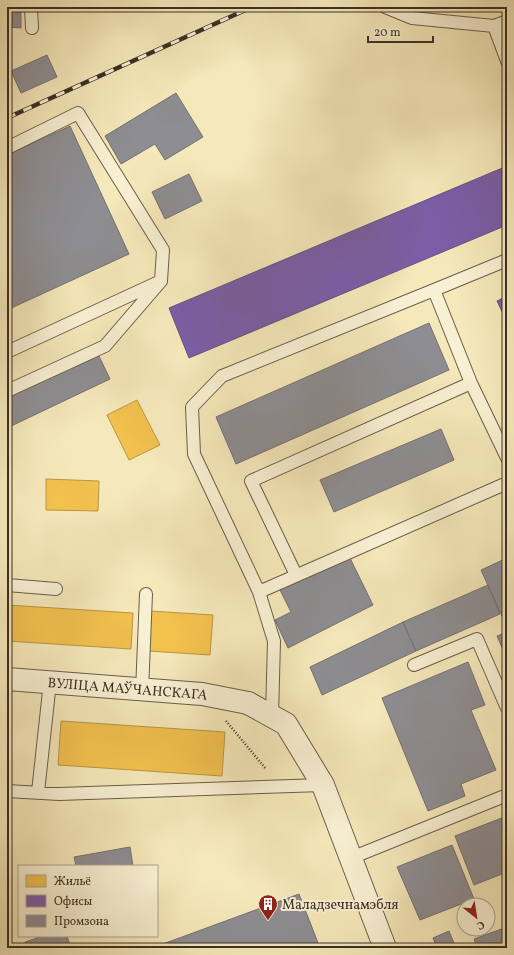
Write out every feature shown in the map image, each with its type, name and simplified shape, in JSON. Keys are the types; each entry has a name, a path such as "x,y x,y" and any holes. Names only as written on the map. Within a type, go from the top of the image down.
{"street":[{"name":"ВУЛІЦА МАЎЧАНСКАГА","path":"7,679 142,691 202,694 248,702 272,716"},
{"path":"272,716 286,724 322,785 352,858 385,948"}],"lane":[{"path":"32,7 32,28"},
{"path":"385,7 412,18 494,26 507,21"},
{"path":"494,26 507,61"},
{"path":"7,148 78,113 162,250 161,281 105,346 7,391"},
{"path":"272,716 274,641 259,592 194,454 192,407 222,376 507,260"},
{"path":"7,352 161,281"},
{"path":"434,290 471,382 507,458"},
{"path":"296,575 251,481 471,382"},
{"path":"259,592 507,483"},
{"path":"7,585 56,589"},
{"path":"142,691 146,594"},
{"path":"414,666 477,639 507,708"},
{"path":"38,792 50,682"},
{"path":"7,791 67,793 322,785"},
{"path":"352,858 507,794"}],"path":[{"path":"225,720 271,775"}],"building: Жильё":[{"path":"137,400 160,445 129,460 107,415"},
{"path":"46,479 99,481 98,511 46,510"},
{"path":"7,605 133,613 131,649 7,641"},
{"path":"150,611 213,615 210,655 148,651"},
{"path":"61,721 225,732 222,776 58,765"}],"building: Офисы":[{"path":"507,166 507,225 189,358 169,308"},
{"path":"507,296 507,322 497,301"}],"building: Промзона":[{"path":"7,7 21,7 21,28 7,27"},
{"path":"47,55 57,77 21,93 11,71"},
{"path":"176,93 203,137 165,160 155,144 121,164 105,136"},
{"path":"70,126 129,254 7,310 7,155"},
{"path":"189,174 202,201 165,219 152,192"},
{"path":"429,323 449,370 236,464 216,417"},
{"path":"97,352 110,379 7,428 7,395"},
{"path":"441,429 454,460 334,512 320,480"},
{"path":"348,554 373,605 288,648 275,620 291,612 279,588"},
{"path":"507,558 507,627 481,570"},
{"path":"488,585 500,614 416,651 403,622"},
{"path":"403,622 416,651 322,695 310,667"},
{"path":"507,632 507,659 497,636"},
{"path":"468,662 485,705 471,710 496,770 461,784 465,796 428,811 382,698"},
{"path":"507,816 507,872 474,885 455,836"},
{"path":"452,845 473,897 456,897 456,906 420,920 397,867"},
{"path":"130,847 133,865 76,865 74,857"},
{"name":"Маладзечнамэбля","path":"299,894 320,948 152,948"},
{"path":"507,927 507,948 477,948 474,939 480,937 496,937 496,931"},
{"path":"449,931 456,948 437,948 433,938"},
{"path":"40,937 67,937 71,948 27,948 25,942"}],"railway":[{"path":"7,118 252,7"}],"place":[{"name":"Маладзечнамэбля","path":"268,921"}]}
